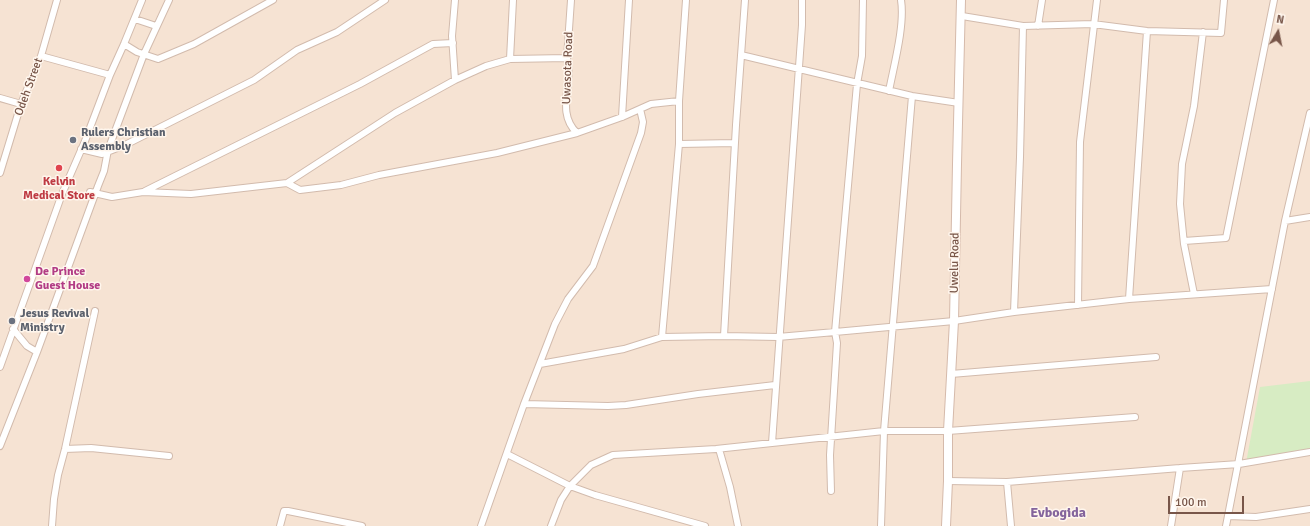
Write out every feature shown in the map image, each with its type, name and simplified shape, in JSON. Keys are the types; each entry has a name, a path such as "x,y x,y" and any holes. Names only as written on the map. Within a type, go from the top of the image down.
{"street":[{"name":"Odeh Street","path":"0,173 3,154 21,104 41,56 57,0"},
{"path":"0,367 62,194 142,0"},
{"path":"0,446 37,352 93,193 104,171 108,150 144,54 169,0"},
{"path":"124,44 158,59 187,47 273,0"},
{"path":"81,149 102,154 108,150 125,144 254,80 297,50 337,32 384,0"},
{"path":"455,0 453,43 455,80"},
{"path":"510,59 513,0"},
{"name":"Uwasota Road","path":"572,0 567,58 570,67 566,98 567,114 571,127 577,133"},
{"path":"622,117 628,0"},
{"path":"662,337 679,144 679,101 686,0"},
{"path":"724,336 744,0"},
{"path":"772,443 778,337 799,70 802,0"},
{"path":"831,491 831,436 837,343 835,332 857,84 862,56 863,0"},
{"path":"889,91 897,53 903,10 901,0"},
{"name":"Uwelu Road","path":"946,526 948,431 954,321 962,16 961,0"},
{"path":"1038,26 1042,0"},
{"path":"1078,305 1080,142 1097,0"},
{"path":"962,16 1023,26 1093,24 1147,31 1221,33 1224,0"},
{"path":"1184,240 1226,238 1274,0"},
{"path":"135,19 156,26"},
{"path":"1014,312 1023,26"},
{"path":"1129,299 1147,31"},
{"path":"1194,294 1184,240 1180,204 1182,164 1194,106 1203,32"},
{"path":"143,192 360,84 433,44 453,43"},
{"path":"741,55 857,84 912,96 959,103"},
{"path":"41,56 110,75"},
{"path":"93,193 112,197 143,192 191,194 287,183 396,113 455,80 486,66 510,59 567,58"},
{"path":"881,526 884,431 912,96"},
{"path":"0,98 21,104"},
{"path":"287,183 300,190 341,185 379,174 497,153 577,133 622,117 651,104 679,101"},
{"path":"481,526 524,404 555,324 568,299 593,266 642,133 643,122 640,109"},
{"path":"1226,526 1285,221 1310,113"},
{"path":"679,144 735,143"},
{"path":"1285,221 1310,217"},
{"path":"540,364 624,349 662,337 778,337 892,328 1129,299 1272,288"},
{"path":"52,526 58,475 95,311"},
{"path":"13,329 28,346 37,352"},
{"path":"951,374 1156,356"},
{"path":"524,404 626,405 698,394 776,385"},
{"path":"551,526 561,500 570,486 591,465 613,456 719,449 884,431 948,431 1135,417"},
{"path":"65,449 91,448 169,456"},
{"path":"719,449 730,488 738,526"},
{"path":"948,481 1006,482 1238,464 1310,452"},
{"path":"507,454 570,486 595,495 705,526"},
{"path":"1171,526 1180,468"},
{"path":"1006,482 1011,526"},
{"path":"1228,516 1256,517 1310,510"},
{"path":"280,526 282,514 286,511 362,526"}],"shaded area":[{"path":"0,0 1310,0 1310,526 0,526"}],"green space":[{"path":"1310,381 1310,449 1246,463 1260,387"}],"place":[{"name":"Rulers Christian Assembly","path":"73,140"},
{"name":"Kelvin Medical Store","path":"59,168"},
{"name":"De Prince Guest House","path":"27,279"},
{"name":"Jesus Revival Ministry","path":"12,321"}],"district":[{"name":"Evbogida","path":"1058,513"}]}
